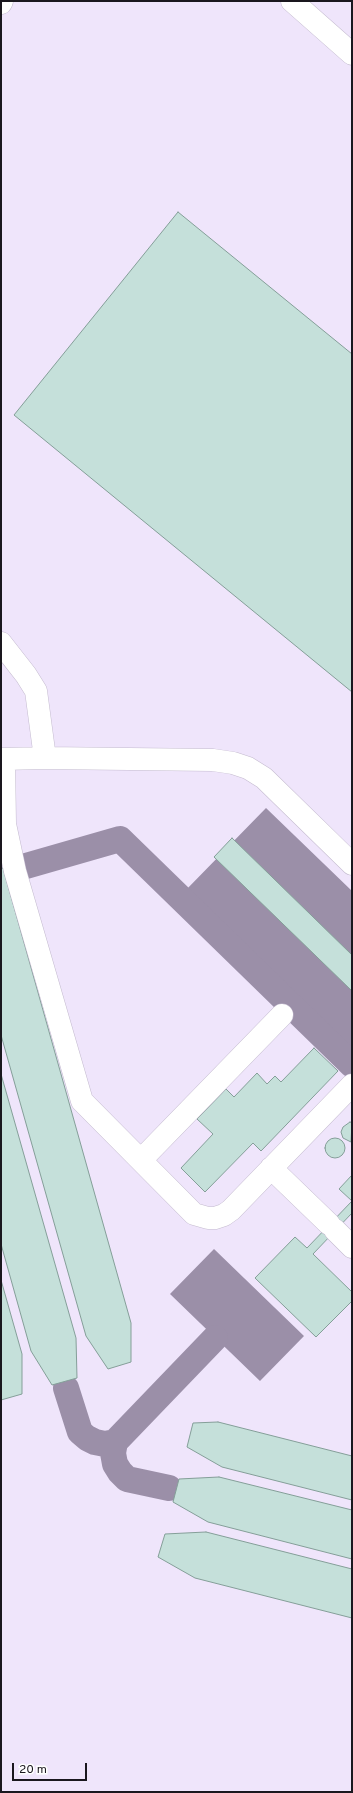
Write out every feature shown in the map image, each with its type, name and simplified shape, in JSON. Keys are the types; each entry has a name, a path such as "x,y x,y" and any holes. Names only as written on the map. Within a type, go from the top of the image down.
{"lane":[{"path":"292,1 352,54"},
{"path":"1,643 26,675 36,691 45,758"},
{"path":"352,864 264,778 248,768 233,763 213,760 3,759 5,824 15,871 82,1101 194,1214 208,1218 224,1215 231,1210 352,1085"},
{"path":"141,1160 282,1014"},
{"path":"271,1168 352,1247"}],"shaded area":[{"path":"1,1 352,1 352,1792 1,1792"},
{"path":"266,808 352,891 352,1056 184,892"},
{"path":"214,1249 304,1336 260,1381 170,1294"}],"building":[{"path":"178,212 352,354 352,692 14,415"},
{"path":"232,838 352,955 352,991 214,857"},
{"path":"3,868 131,1323 131,1362 108,1369 86,1336 1,1035 1,869"},
{"path":"314,1048 338,1071 261,1151 253,1143 205,1192 181,1168 213,1134 197,1119 226,1089 234,1097 257,1073 267,1084 275,1076 281,1082"},
{"path":"1,1074 76,1338 77,1378 52,1385 31,1351 1,1244"},
{"path":"350,1122 352,1123 351,1142 343,1138 341,1132 343,1127"},
{"path":"335,1138 342,1141 345,1148 342,1155 335,1158 328,1155 325,1148 328,1141"},
{"path":"352,1175 352,1201 339,1189"},
{"path":"352,1201 352,1213 313,1254 352,1292 352,1301 316,1337 255,1278 295,1237 307,1248"},
{"path":"1,1280 22,1354 22,1394 1,1400"},
{"path":"218,1422 352,1456 352,1500 222,1467 187,1447 193,1423"},
{"path":"219,1477 352,1510 352,1559 208,1522 173,1502 179,1479"},
{"path":"206,1532 352,1569 352,1618 195,1578 158,1557 165,1534"}],"waterway":[{"path":"26,866 120,839 352,1065"},
{"path":"66,1388 80,1432 95,1442 105,1444 115,1442 215,1338"},
{"path":"115,1442 113,1453 115,1464 127,1479 169,1488"}]}
